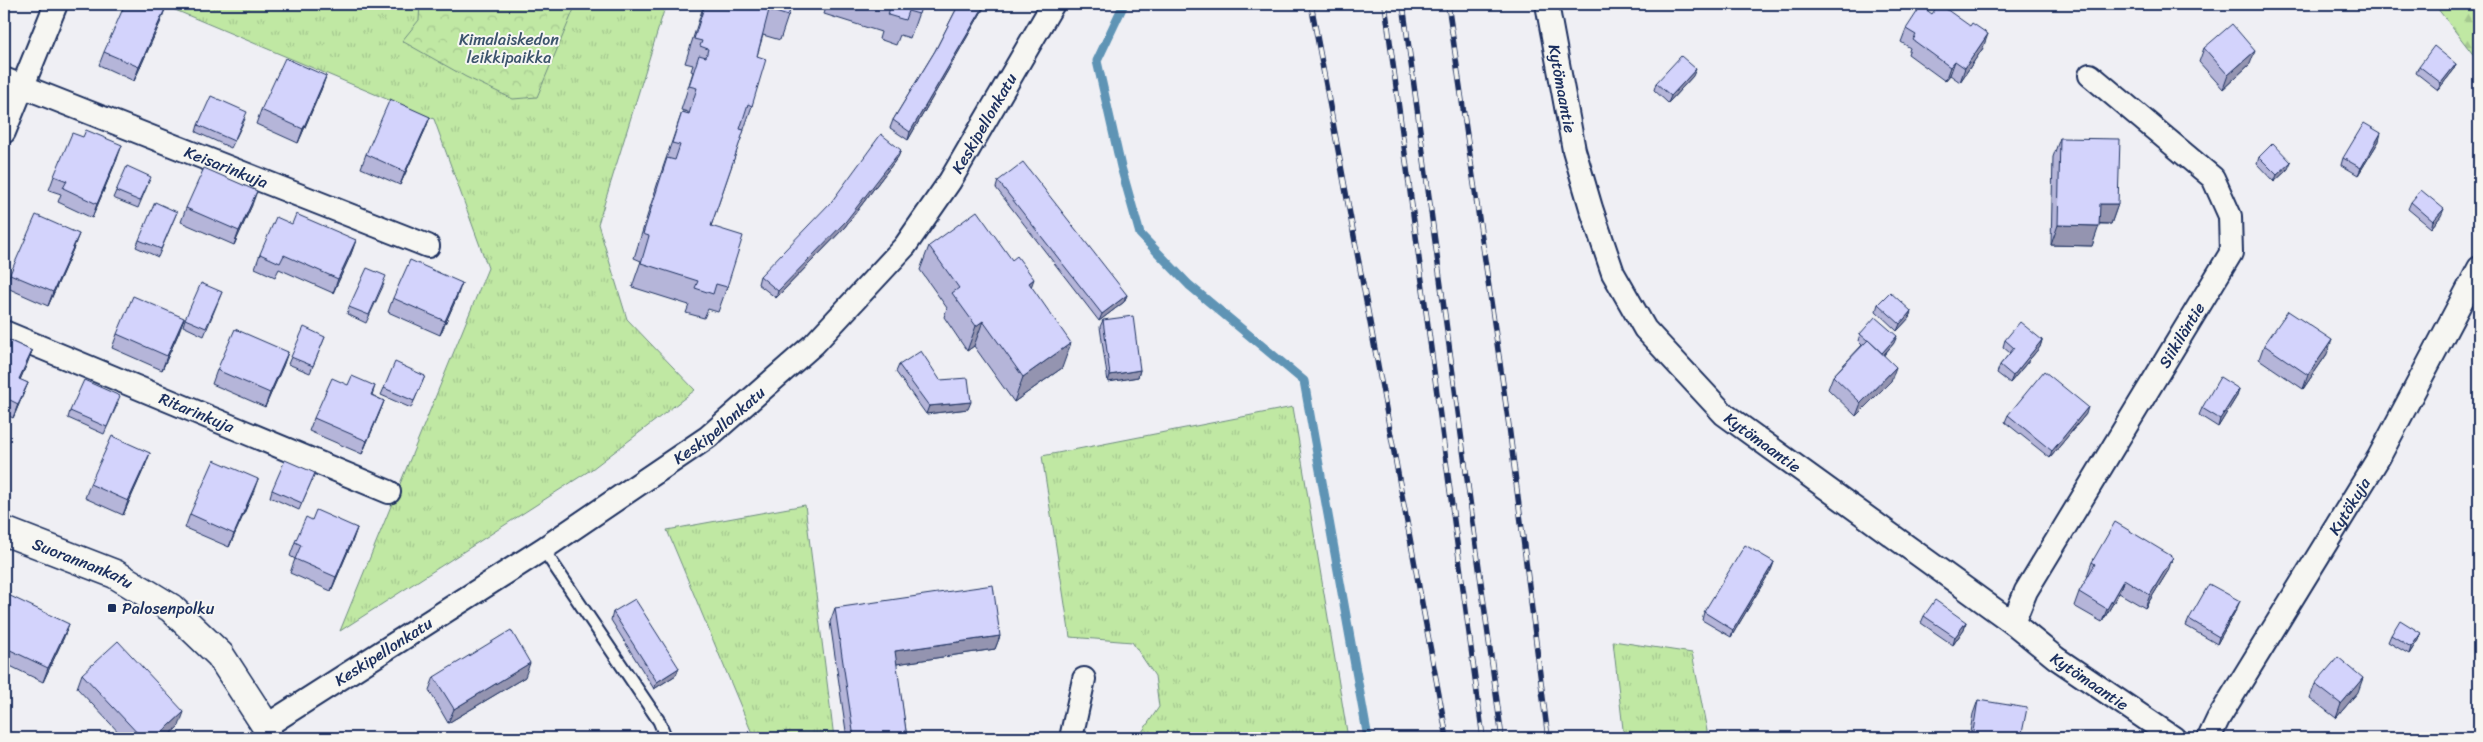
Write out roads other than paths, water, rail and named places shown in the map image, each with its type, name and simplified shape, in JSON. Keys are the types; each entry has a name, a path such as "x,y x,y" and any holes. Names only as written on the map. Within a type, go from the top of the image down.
{"street":[{"path":"4,132 13,83 56,4"},
{"name":"Keskipellonkatu","path":"267,732 708,437 814,344 904,246 950,180 1053,4"},
{"name":"Kytömaantie","path":"1547,4 1574,150 1591,208 1613,273 1645,329 1724,414 2013,623 2056,658 2174,738"},
{"name":"Siikiläntie","path":"2013,623 2026,591 2231,253 2230,216 2212,178 2090,75"},
{"name":"Keisarinkuja","path":"13,83 428,246"},
{"name":"Kytökuja","path":"2209,738 2218,719 2379,457 2479,268"},
{"name":"Ritarinkuja","path":"4,332 389,492"},
{"name":"Suorannankatu","path":"4,531 115,574 172,608 220,655 267,732"},
{"path":"1071,738 1084,679"}],"lane":[{"path":"543,549 659,721 666,738"}],"waterway":[{"path":"1124,4 1097,61 1121,167 1140,234 1189,285 1304,381 1368,738"}],"railway":[{"path":"1311,4 1447,738"},
{"path":"1385,4 1483,738"},
{"path":"1403,4 1502,738"},
{"path":"1448,4 1509,426 1548,738"}],"place":[{"name":"Palosenpolku","path":"112,608"}],"park label":[{"name":"Kimalaiskedon leikkipaikka","path":"509,48"}]}
